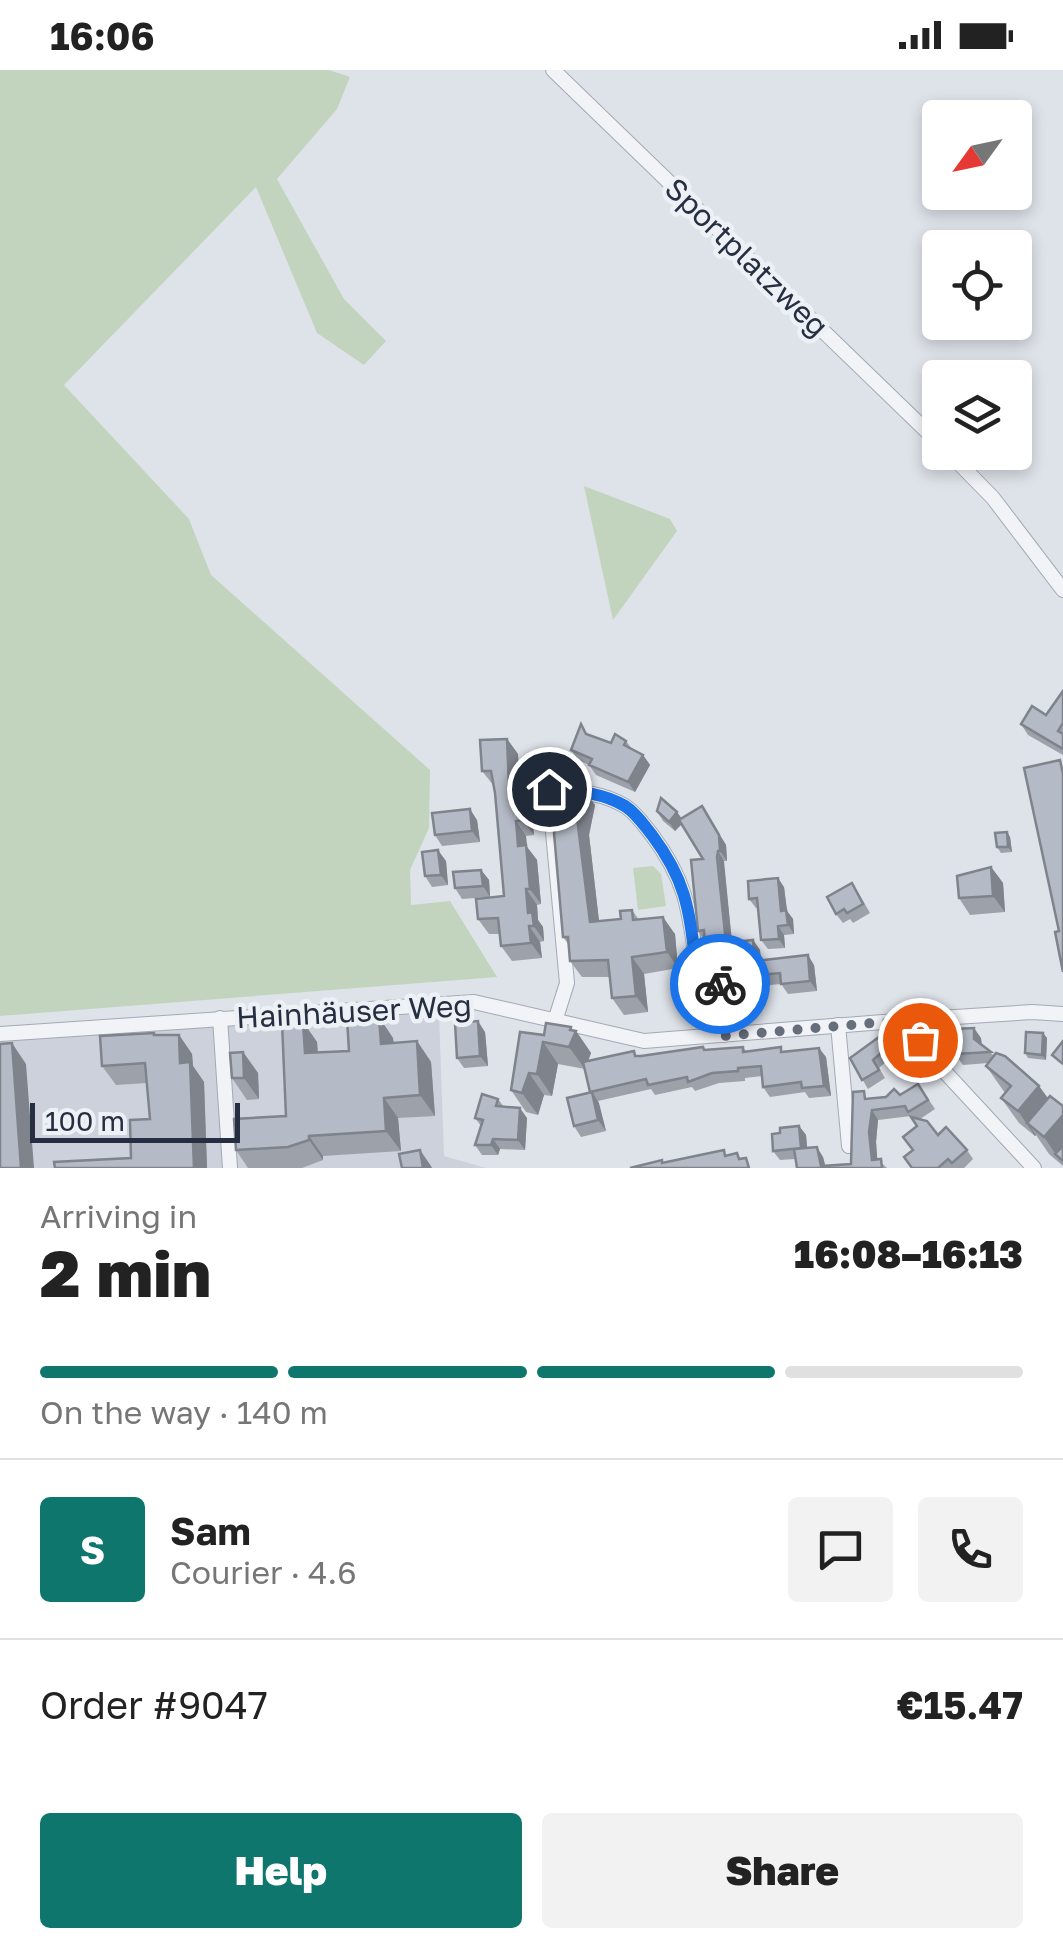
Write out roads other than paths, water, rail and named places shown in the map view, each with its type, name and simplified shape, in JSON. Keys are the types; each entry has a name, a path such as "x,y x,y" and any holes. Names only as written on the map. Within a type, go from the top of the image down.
{"street":[{"name":"Sportplatzweg","path":"553,70 922,427"},
{"path":"966,470 993,498 1063,590"},
{"path":"556,1021 567,983 549,789 592,793 625,806 668,858 686,893 696,966 720,983 724,1036"},
{"name":"Hainhäuser Weg","path":"0,1034 474,1002 644,1041 1032,1012 1063,1014"},
{"path":"220,1018 230,1168"},
{"path":"908,1020 933,1060 1034,1168"},
{"path":"838,1025 849,1146"}]}
